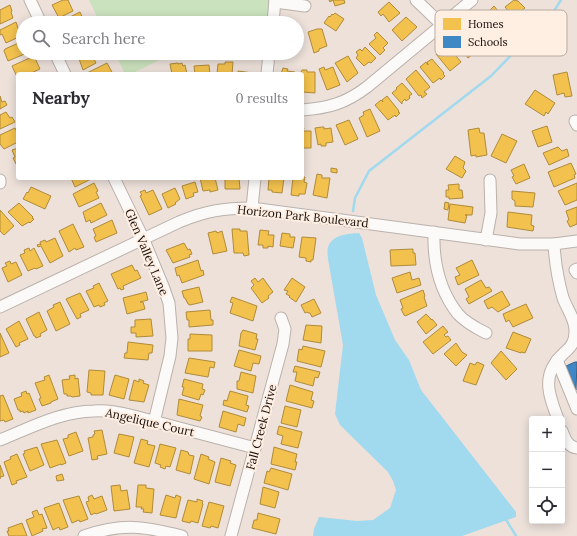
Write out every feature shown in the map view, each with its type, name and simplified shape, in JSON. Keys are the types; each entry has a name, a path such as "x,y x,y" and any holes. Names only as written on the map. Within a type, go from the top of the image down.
{"street":[{"path":"30,0 38,16"},
{"path":"416,0 435,18"},
{"path":"460,10 472,0"},
{"path":"274,16 275,1 305,6"},
{"path":"304,110 320,109 353,98 435,31"},
{"path":"58,60 64,72"},
{"path":"267,72 268,60"},
{"name":"Glen Valley Lane","path":"115,180 143,238 169,303 172,338 170,356 154,422"},
{"path":"252,208 255,180"},
{"path":"486,240 491,212 490,180"},
{"name":"Horizon Park Boulevard","path":"0,306 143,238 197,214 214,210 252,208 520,244 554,244 577,241"},
{"path":"434,232 436,266 448,299 458,314 471,325 486,333"},
{"path":"554,244 555,266 564,300 576,322 576,331 571,347 557,360 550,371 548,392 557,416"},
{"path":"577,269 577,274"},
{"name":"Fall Creek Drive","path":"231,536 283,344 285,329 281,318"},
{"path":"557,360 577,409"},
{"name":"Angelique Court","path":"0,440 61,416 79,412 108,411 255,448"},
{"path":"565,439 570,446 577,448"},
{"path":"84,536 112,528 129,526 161,530 182,536"}],"green space":[{"path":"89,0 270,0 269,16 97,16"},
{"path":"118,60 160,60 135,72 124,72"}],"water":[{"path":"359,233 362,238 376,295 395,340 409,360 421,390 516,512 516,517 462,536 313,536 319,517 357,521 373,520 390,508 396,490 388,472 340,425 335,414 343,345 328,259 328,248 333,239 337,237 346,234"}],"building: Homes":[{"path":"63,0 68,0 73,11 63,16 58,16 52,5"},
{"path":"333,0 344,0 345,3 335,6"},
{"path":"514,0 518,1 525,8 522,10 507,10 505,7"},
{"path":"389,2 400,13 389,22 383,14 381,16 378,12"},
{"path":"10,5 13,18 0,24 0,10"},
{"path":"494,6 497,10 490,10"},
{"path":"80,12 82,16 72,16"},
{"path":"335,13 344,19 336,31 324,23 329,16 330,17"},
{"path":"406,17 417,27 402,41 392,30"},
{"path":"16,22 16,38 6,43 2,34 0,35 0,30"},
{"path":"322,29 327,46 314,53 308,32"},
{"path":"377,32 388,43 383,48 385,50 380,55 369,44 376,38 374,35"},
{"path":"16,44 16,58 8,61 4,51 5,49"},
{"path":"365,47 376,58 371,63 369,62 364,66 356,58 358,55 356,52 360,49 362,51"},
{"path":"348,56 358,73 347,82 335,63"},
{"path":"438,56 456,56 461,62 450,71"},
{"path":"432,59 445,76 441,80 440,78 433,83 420,67 426,62 428,65 427,62"},
{"path":"25,60 36,60 40,69 33,72 16,72 16,75 12,66"},
{"path":"79,60 94,60 96,63 83,70"},
{"path":"225,62 233,62 232,72 217,72 218,64 225,64"},
{"path":"107,63 112,72 89,72"},
{"path":"182,63 183,66 185,65 187,72 172,72 170,64"},
{"path":"209,65 210,72 195,72 194,66"},
{"path":"324,67 325,70 333,67 340,85 327,90 319,69"},
{"path":"283,68 288,69 287,71 295,72 282,72"},
{"path":"302,70 307,70 307,72 315,72 315,93 304,92 304,72 301,72"},
{"path":"416,70 430,87 424,92 427,94 422,98 406,79"},
{"path":"567,72 572,96 565,97 564,93 557,95 553,75"},
{"path":"402,83 412,94 409,96 410,98 406,101 405,99 402,102 402,104 392,93"},
{"path":"535,90 555,103 548,114 546,112 544,116 525,104"},
{"path":"0,96 2,102 5,101 7,105 0,109"},
{"path":"387,96 400,113 396,117 395,115 388,120 375,105 381,100 383,102 382,100"},
{"path":"370,109 380,131 367,137 359,118 364,115 363,112"},
{"path":"6,112 15,122 0,129 0,115"},
{"path":"349,120 358,139 345,145 336,125"},
{"path":"547,126 552,142 538,147 532,131"},
{"path":"324,127 324,129 331,128 333,142 326,143 326,146 321,146 321,144 318,145 315,128"},
{"path":"15,128 16,143 4,149 0,144 0,135"},
{"path":"479,128 480,133 484,133 487,155 476,157 476,155 471,156 468,130"},
{"path":"304,131 311,131 311,148 304,148"},
{"path":"502,134 517,141 506,163 491,156"},
{"path":"558,147 562,151 567,149 569,156 549,165 543,153"},
{"path":"16,149 16,164 13,158 15,157 12,150"},
{"path":"455,156 465,162 463,168 466,171 462,178 446,169"},
{"path":"571,163 576,174 574,175 575,178 554,187 548,172"},
{"path":"524,164 530,178 516,184 512,177 514,176 511,170"},
{"path":"331,168 337,169 337,173 331,172"},
{"path":"317,174 322,175 322,178 330,178 327,198 313,195"},
{"path":"305,177 304,182 307,183 305,194 299,194 299,196 291,195 293,180 304,180"},
{"path":"72,180 89,180 75,187"},
{"path":"200,180 216,180 218,190 210,192 210,190 203,191"},
{"path":"225,180 239,180 240,189 225,189"},
{"path":"269,180 284,180 282,193 268,190"},
{"path":"195,182 198,192 193,193 194,196 186,199 182,186"},
{"path":"94,183 98,191 96,192 99,198 79,207 73,194"},
{"path":"577,183 577,200 565,205 558,191"},
{"path":"459,184 459,190 462,190 463,198 449,199 449,197 446,197 446,190 449,190 448,185"},
{"path":"31,187 51,196 45,209 23,199"},
{"path":"175,188 180,199 175,203 176,204 168,208 162,194"},
{"path":"145,190 146,193 153,190 162,209 149,215 140,196 142,195 140,192"},
{"path":"512,191 535,193 533,207 515,206 515,201 512,199"},
{"path":"445,202 449,203 448,210 444,209"},
{"path":"19,203 34,219 30,223 29,222 22,226 8,212"},
{"path":"101,203 107,215 91,223 90,220 86,222 83,212"},
{"path":"450,204 473,207 472,215 467,215 465,223 448,220"},
{"path":"577,207 577,224 570,227 567,221 569,220 566,211"},
{"path":"0,210 14,226 4,235 0,231"},
{"path":"508,212 532,215 531,225 534,226 533,231 507,227"},
{"path":"112,220 117,233 96,242 94,237 96,236 93,229"},
{"path":"73,224 84,247 76,250 75,248 69,252 59,231"},
{"path":"232,229 247,231 249,255 244,256 243,253 234,253"},
{"path":"260,230 269,231 268,235 274,235 273,247 268,246 268,248 263,248 263,245 258,245"},
{"path":"216,231 217,233 222,231 227,251 213,254 208,233"},
{"path":"282,233 290,234 290,237 295,237 293,248 280,246"},
{"path":"302,237 316,238 313,260 311,260 311,262 306,261 306,258 299,257"},
{"path":"55,238 63,256 50,263 41,246 38,247 37,245 41,245 40,242 45,240 46,242"},
{"path":"184,243 188,250 190,249 192,254 189,255 190,257 173,263 166,250"},
{"path":"29,248 30,251 34,248 43,266 28,271 20,255 25,253 24,250"},
{"path":"413,249 413,253 415,253 416,265 391,266 390,250"},
{"path":"198,260 201,271 203,270 204,275 182,283 179,275 177,276 175,268"},
{"path":"472,260 479,275 458,285 455,277 460,275 456,268"},
{"path":"10,261 11,264 16,262 22,275 8,282 2,268 7,266 5,263"},
{"path":"132,265 135,271 137,270 141,278 123,286 124,289 118,289 111,274"},
{"path":"410,272 412,280 419,278 421,285 397,293 392,278"},
{"path":"255,278 258,282 263,278 273,292 268,296 269,298 262,303 251,288 254,285 251,281"},
{"path":"292,278 305,287 296,302 286,294 288,291 284,290"},
{"path":"481,280 486,288 489,287 492,291 469,304 466,299 469,297 465,289"},
{"path":"99,283 108,301 104,303 105,305 94,307 86,291 94,288 93,286"},
{"path":"199,287 203,302 190,305 188,304 182,291"},
{"path":"423,290 427,306 405,316 401,309 403,308 400,300"},
{"path":"502,291 510,305 498,312 492,307 488,309 484,301"},
{"path":"146,292 148,300 140,302 143,302 145,309 127,314 123,298"},
{"path":"80,293 89,310 80,314 81,317 77,319 66,299"},
{"path":"232,297 257,306 253,321 230,313 233,303 230,302"},
{"path":"314,299 321,313 312,317 310,313 305,313 301,305"},
{"path":"60,302 70,324 56,331 47,311 54,307 53,305"},
{"path":"526,304 533,318 513,327 509,320 506,322 503,314"},
{"path":"210,310 213,325 189,327 189,320 187,320 186,312"},
{"path":"39,312 47,330 40,334 41,336 36,338 26,319"},
{"path":"426,314 437,325 426,334 417,322"},
{"path":"151,319 153,336 136,337 136,333 131,333 131,327 135,327 135,320"},
{"path":"19,321 28,339 19,343 20,345 16,347 6,329"},
{"path":"306,325 322,326 321,343 303,340"},
{"path":"443,326 448,332 444,335 446,337 448,336 451,340 433,354 423,342"},
{"path":"243,330 257,334 256,339 258,339 255,350 239,346 241,333"},
{"path":"513,332 531,339 525,353 506,348"},
{"path":"0,333 9,353 0,357"},
{"path":"190,334 212,335 212,351 188,351 188,339 190,339"},
{"path":"128,342 153,345 152,353 149,353 148,360 124,358 125,353 127,353"},
{"path":"456,343 462,352 467,355 456,366 444,354"},
{"path":"303,346 325,351 321,367 297,361 299,349 302,350"},
{"path":"239,350 261,356 259,364 253,363 251,371 234,366"},
{"path":"501,351 517,369 506,380 491,363"},
{"path":"189,358 215,362 214,368 210,367 208,377 185,373"},
{"path":"477,362 484,365 476,385 463,381 470,363 475,365"},
{"path":"295,366 320,372 318,378 315,377 313,386 295,381 297,372 293,372"},
{"path":"89,370 105,371 103,395 91,395 91,393 87,392"},
{"path":"241,372 256,376 253,393 237,389 237,381 239,381"},
{"path":"49,375 58,399 42,406 39,399 41,398 35,383 45,380 44,377"},
{"path":"75,375 75,379 78,378 80,396 67,396 67,394 64,394 62,380 70,379 69,376"},
{"path":"115,375 129,379 124,399 109,395"},
{"path":"139,379 144,381 143,383 149,385 144,402 129,400 134,380 139,382"},
{"path":"184,379 203,384 202,389 205,390 203,395 201,394 199,400 182,395"},
{"path":"290,385 313,392 311,400 314,401 312,408 286,401"},
{"path":"26,391 27,394 29,393 36,410 24,413 23,411 20,412 20,410 18,410 14,399 22,396 21,393"},
{"path":"230,391 248,396 246,405 249,406 247,412 223,405 224,400 227,401"},
{"path":"3,395 13,419 5,422 4,420 0,421 0,396"},
{"path":"179,399 203,405 200,416 202,417 200,421 177,415"},
{"path":"285,406 301,410 297,427 281,423"},
{"path":"223,411 246,418 244,426 238,424 236,432 219,427"},
{"path":"279,426 302,432 298,448 281,444 283,436 277,434"},
{"path":"102,430 107,454 97,456 98,459 92,460 88,438 93,437 95,434 94,431"},
{"path":"76,432 83,451 69,456 63,439 68,438 68,435"},
{"path":"119,434 134,437 129,457 114,453"},
{"path":"141,439 148,441 147,444 155,446 149,467 134,463"},
{"path":"57,440 66,463 50,468 41,444"},
{"path":"160,444 176,448 170,467 166,466 165,469 160,467 161,465 155,463"},
{"path":"37,447 44,465 30,471 23,454 25,453 24,451"},
{"path":"274,447 297,454 295,470 271,464"},
{"path":"181,450 194,456 190,474 176,470"},
{"path":"17,454 27,477 16,481 17,483 12,485 4,462"},
{"path":"201,454 209,457 208,459 215,462 209,484 194,479"},
{"path":"221,458 231,461 230,463 236,465 230,486 215,482"},
{"path":"0,465 4,476 0,477"},
{"path":"271,468 292,474 288,490 264,483 267,471 269,472"},
{"path":"62,474 64,480 57,481 56,476"},
{"path":"120,485 121,491 127,490 130,509 114,511 111,486"},
{"path":"138,485 146,485 146,488 154,489 152,513 143,512 144,509 141,509 142,507 136,507"},
{"path":"263,487 279,492 275,508 260,504"},
{"path":"92,495 94,499 102,496 107,510 91,515 86,502 89,501 88,497"},
{"path":"166,495 175,498 176,495 181,497 176,518 160,515"},
{"path":"79,496 88,519 80,522 79,520 72,523 63,500"},
{"path":"197,499 203,501 198,523 182,521 188,500 197,502"},
{"path":"209,502 224,506 218,528 202,526"},
{"path":"59,503 68,527 60,530 59,527 53,530 44,508"},
{"path":"37,510 39,515 42,514 47,528 42,529 43,531 32,536 26,520 34,517 32,512"},
{"path":"258,513 280,519 276,534 252,528 254,520 257,520"},
{"path":"22,523 27,536 9,536 7,531 9,531 8,528"}],"building: Schools":[{"path":"577,362 576,390 566,366"}],"waterway":[{"path":"555,10 561,0"},
{"path":"353,211 355,198 369,171 491,76 510,56"},
{"path":"505,518 516,536"}]}
